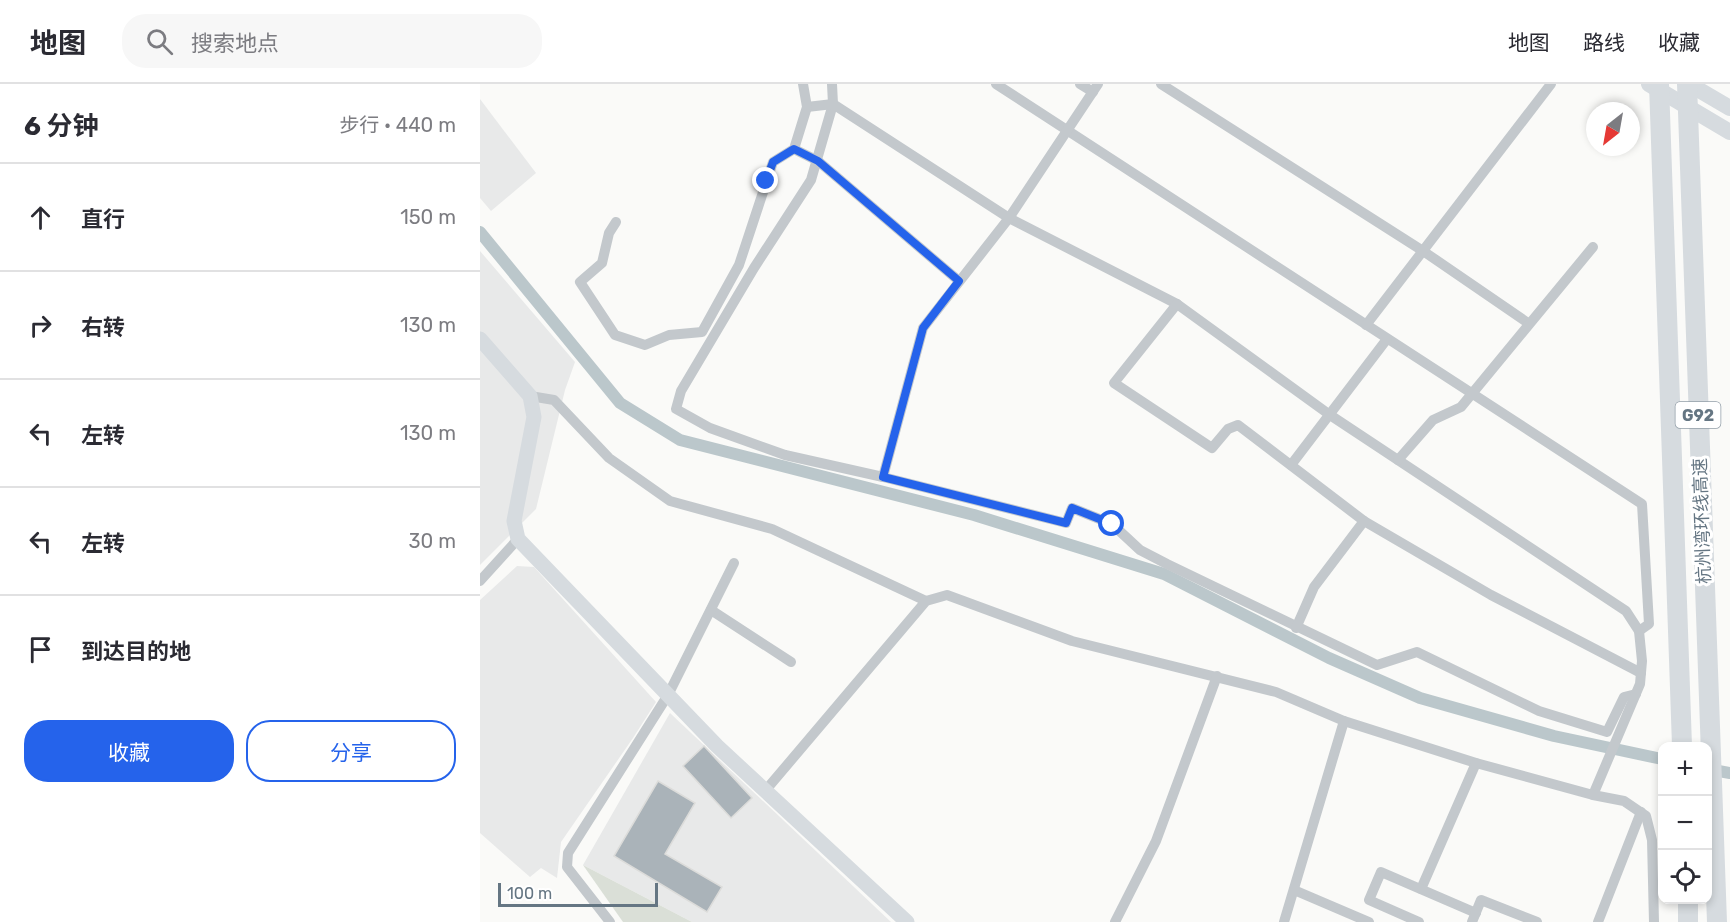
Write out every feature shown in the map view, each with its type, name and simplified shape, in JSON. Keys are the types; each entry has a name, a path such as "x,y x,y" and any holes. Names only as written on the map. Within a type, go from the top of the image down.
{"highway":[{"name":"杭州湾环线高速","path":"1659,84 1682,742"},
{"name":"杭州湾环线高速","path":"1688,84 1717,922"},
{"path":"1688,904 1688,922"}],"main road":[{"path":"1649,84 1730,132"},
{"path":"1688,84 1730,108"},
{"path":"480,339 530,396 534,417 514,521 518,538 717,746 907,922"}],"street":[{"path":"803,84 821,105 1009,218 1177,304 1330,415 1626,611 1639,630 1642,661 1640,684 1593,795"},
{"path":"832,84 821,105 806,155 812,180 754,268 681,391 676,409 710,428 784,454 1066,523 1072,508 1112,524 1140,550 1296,628 1377,665 1417,652 1539,711 1607,732 1624,697 1636,694"},
{"path":"996,84 1642,504 1649,624 1639,630"},
{"path":"883,477 923,328 1009,218 1095,88 1080,84"},
{"path":"1161,84 1423,251 1528,323"},
{"path":"1366,325 1551,84"},
{"path":"806,155 821,105"},
{"path":"616,222 609,233 602,263 580,282 615,335 645,345 669,335 702,332 739,265 773,162 806,155"},
{"path":"806,155 959,281"},
{"path":"1398,460 1433,420 1461,407 1470,393 1593,247"},
{"path":"1177,304 1114,383 1212,448 1228,429 1238,425 1364,521 1491,595 1641,673"},
{"path":"1291,465 1387,339"},
{"path":"530,396 554,400 609,458 670,501 772,529 926,601"},
{"path":"1296,628 1314,587 1364,521"},
{"path":"480,581 518,538"},
{"path":"610,922 567,867 568,853 668,695 734,563"},
{"path":"765,791 926,601 947,595 1072,641 1276,692 1344,721 1476,763 1593,795 1624,801 1647,816 1652,840 1654,922"},
{"path":"711,610 791,662"},
{"path":"1115,922 1156,841 1217,676"},
{"path":"1284,922 1344,721"},
{"path":"1421,889 1476,763"},
{"path":"1598,922 1641,812"},
{"path":"1419,922 1369,900 1381,872 1421,889 1474,917 1481,900 1537,922"},
{"path":"1294,890 1369,922"}],"shaded area":[{"path":"480,99 536,173 491,211 480,198"},
{"path":"480,251 575,362 565,390 536,509 480,565"},
{"path":"517,566 534,567 656,702 561,842 557,878 541,868 530,877 480,833 480,600"},
{"path":"670,713 891,922 692,922 583,865"},
{"path":"583,865 692,922 623,922"}],"building":[{"path":"704,746 752,798 731,818 683,766"},
{"path":"658,781 695,803 665,854 722,887 707,912 614,856"}],"waterway":[{"path":"480,232 620,403 680,440 974,515 1164,574 1329,658 1420,698 1554,736 1658,758"},
{"path":"1712,770 1730,773"}],"route":[{"path":"766,181 773,162 794,149 818,161 959,281 923,328 883,477 1066,523 1072,508 1112,524"}]}
